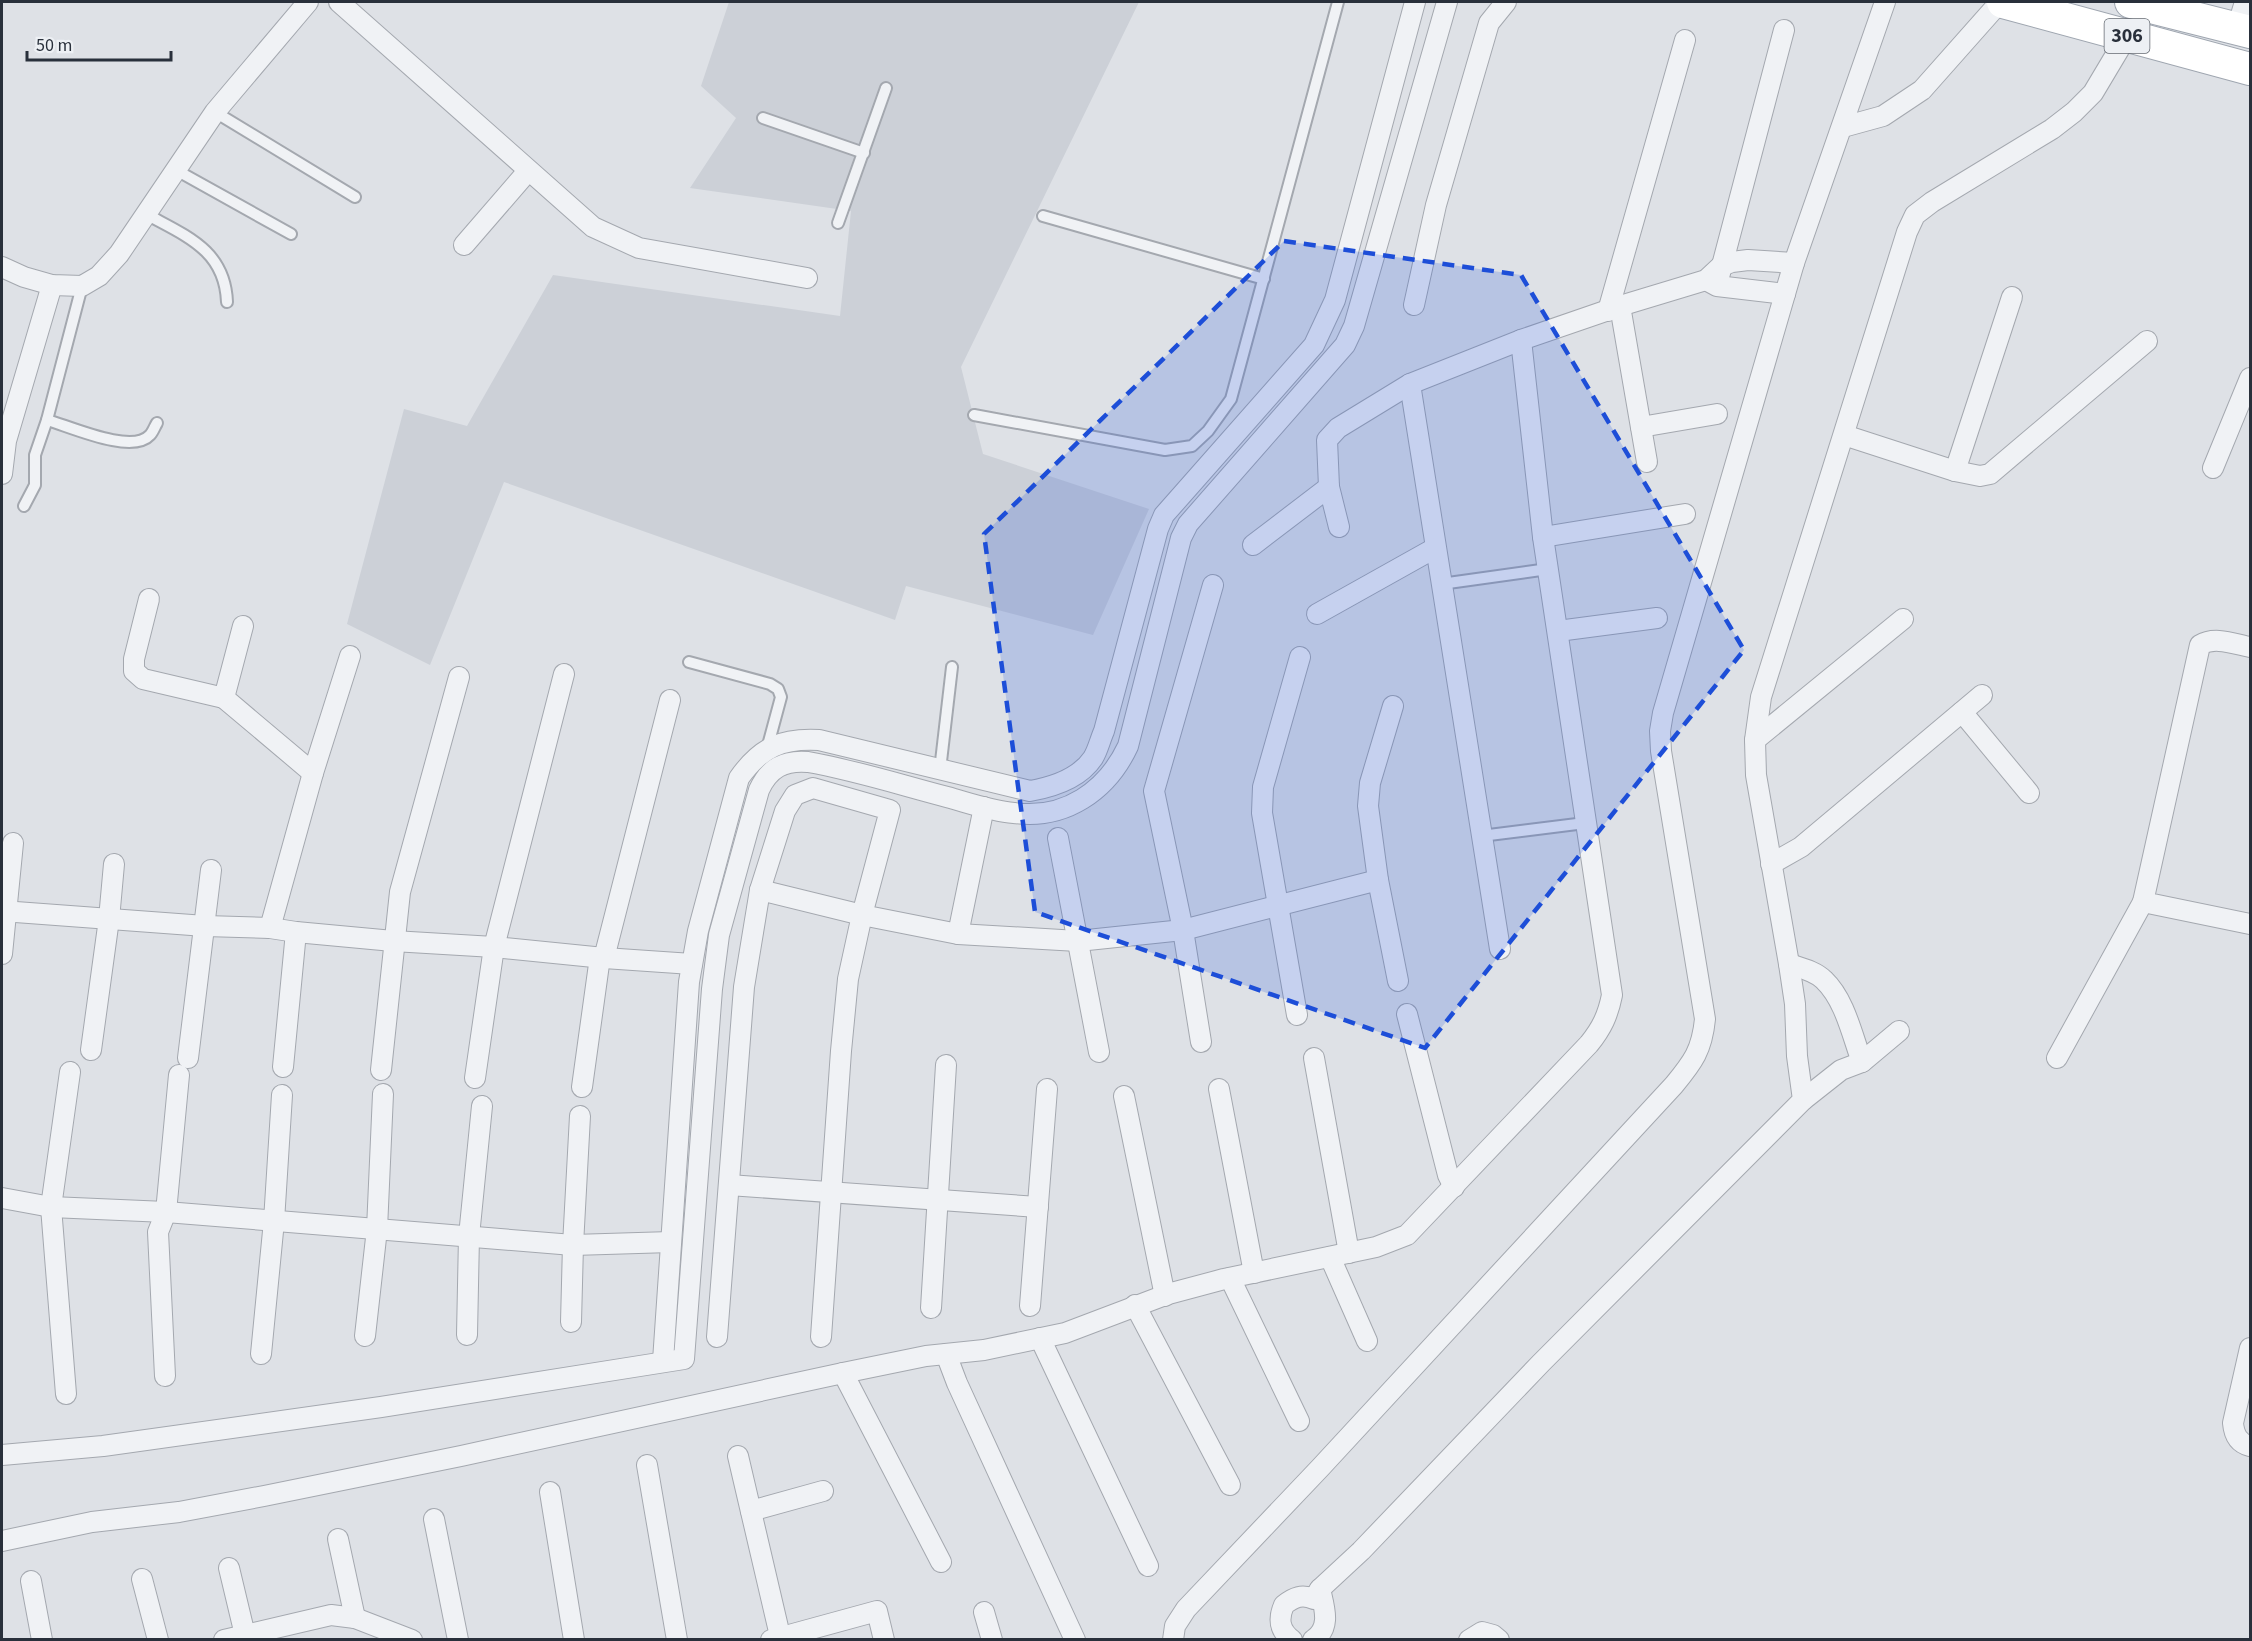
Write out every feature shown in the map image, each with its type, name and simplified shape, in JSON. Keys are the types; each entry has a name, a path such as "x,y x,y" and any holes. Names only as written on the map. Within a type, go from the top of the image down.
{"main road":[{"name":"306","path":"2002,2 2240,66"},
{"name":"306","path":"2131,2 2244,21"},
{"path":"2240,66 2244,21"}],"street":[{"path":"2,267 24,277 52,285 82,286 99,276 119,254 215,112 308,2"},
{"path":"339,2 593,227 639,248 807,278"},
{"path":"663,1361 688,994 698,931 740,778 748,765 767,749 779,743 798,739 819,740 1030,791 1053,787 1075,775 1092,758 1104,731 1164,514 1314,345 1327,320 1335,300 1415,2"},
{"path":"2,1455 103,1446 311,1417 684,1359 712,989 719,935 759,790 766,777 786,764 808,762 984,807 1031,814 1059,810 1090,794 1107,780 1119,764 1128,746 1181,538 1188,525 1345,345 1354,326 1447,2"},
{"path":"1414,305 1436,205 1489,23 1506,2"},
{"path":"1173,1640 1175,1626 1186,1609 1320,1468 1694,1062 1703,1041 1705,1019 1663,762 1660,731 1663,713 1794,263 1886,2"},
{"path":"1843,127 1883,116 1922,90 2002,2"},
{"path":"1715,278 1784,30"},
{"path":"1803,1100 1797,1056 1795,1004 1756,775 1755,740 1761,697 1907,232 1915,215 1932,202 2052,129 2074,112 2093,93 2127,36"},
{"path":"1647,462 1614,308 1685,40"},
{"path":"464,245 528,171"},
{"path":"1340,526 1329,488 1327,440 1338,428 1410,384 1521,340 1614,308 1715,278 1740,260 1794,263"},
{"path":"1715,278 1785,294"},
{"path":"2,474 6,441 52,285"},
{"path":"1955,471 2012,297"},
{"path":"2,1541 92,1522 179,1512 264,1496 461,1456 843,1373 946,1354 984,1350 1040,1338 1087,1327 1135,1305 1165,1296 1230,1278 1376,1247 1407,1235 1589,1044 1608,1014 1612,995 1543,537 1521,340"},
{"path":"1844,435 1955,471 1980,476 1990,474 2147,341"},
{"path":"2213,468 2250,378"},
{"path":"1410,384 1500,950"},
{"path":"1641,427 1717,414"},
{"path":"1253,544 1329,488"},
{"path":"1543,537 1685,514"},
{"path":"1317,614 1435,548"},
{"path":"1201,1042 1183,930 1154,791 1213,585"},
{"path":"149,599 134,659 134,671 143,679 224,699 313,773"},
{"path":"1558,631 1657,618"},
{"path":"1755,740 1903,619"},
{"path":"224,699 243,626"},
{"path":"2057,1058 2143,902 2199,645 2207,641 2216,641 2250,647"},
{"path":"270,928 313,773 350,656"},
{"path":"1297,1015 1262,813 1263,787 1300,657"},
{"path":"475,1078 494,947 564,674"},
{"path":"381,1070 400,892 459,677"},
{"path":"1771,864 1801,847 1982,695"},
{"path":"582,1088 602,957 670,700"},
{"path":"1393,706 1370,783 1368,806 1378,880 1398,981"},
{"path":"1962,712 2030,793"},
{"path":"717,1337 744,987 760,890 786,812 795,795 813,788 890,810 862,915 848,979 821,1337"},
{"path":"958,934 984,807"},
{"path":"1058,838 1099,1052"},
{"path":"2,954 4,911 13,843"},
{"path":"91,1050 114,864"},
{"path":"165,1376 158,1232 166,1212 211,870"},
{"path":"760,890 862,915 958,934 1078,941 1183,930 1378,880"},
{"path":"2143,902 2250,924"},
{"path":"4,911 205,926 270,928 393,941 692,964"},
{"path":"284,1067 296,932"},
{"path":"1789,964 1810,971 1823,979 1834,993 1862,1062"},
{"path":"1407,1014 1448,1175 1454,1187"},
{"path":"1281,1636 1280,1621 1284,1605 1298,1596 1314,1599 1320,1589 1360,1551 1541,1363 1803,1100 1841,1070 1862,1062 1899,1031"},
{"path":"1314,1058 1340,1255 1366,1341"},
{"path":"931,1308 946,1065"},
{"path":"66,1394 51,1207 70,1072"},
{"path":"1030,1306 1047,1089"},
{"path":"1219,1089 1254,1273"},
{"path":"364,1336 377,1229 383,1094"},
{"path":"261,1354 274,1221 282,1095"},
{"path":"1124,1096 1165,1296"},
{"path":"467,1335 469,1236 482,1106"},
{"path":"571,1322 580,1116"},
{"path":"729,1185 1038,1207"},
{"path":"2,1198 51,1207 166,1212 573,1245 671,1242"},
{"path":"1230,1278 1299,1421"},
{"path":"1135,1305 1230,1485"},
{"path":"1040,1338 1148,1566"},
{"path":"2250,1348 2233,1423 2235,1435 2245,1445 2250,1446"},
{"path":"946,1354 957,1383 1075,1640"},
{"path":"843,1373 941,1562"},
{"path":"738,1456 777,1639 877,1611 884,1640"},
{"path":"647,1465 677,1640"},
{"path":"751,1511 823,1491"},
{"path":"550,1492 574,1640"},
{"path":"434,1518 458,1640"},
{"path":"338,1539 355,1618"},
{"path":"229,1568 245,1635"},
{"path":"142,1579 158,1640"},
{"path":"31,1581 42,1640"},
{"path":"1313,1640 1324,1629 1326,1621 1320,1589"},
{"path":"984,1612 992,1640"},
{"path":"224,1640 331,1615 355,1618 411,1640"},
{"path":"1469,1640 1482,1632 1499,1640"}],"lane":[{"path":"974,415 1165,450 1192,446 1214,424 1231,399 1338,2"},
{"path":"838,223 886,88"},
{"path":"215,112 356,197"},
{"path":"763,118 864,153"},
{"path":"176,170 291,234"},
{"path":"146,214 195,241 205,250 222,274 226,285 226,302"},
{"path":"1043,216 1264,279"},
{"path":"24,506 35,486 34,455 47,420 82,286"},
{"path":"47,420 120,442 136,442 149,436 157,423"},
{"path":"1441,584 1548,569"},
{"path":"689,662 770,684 778,689 781,697 767,749"},
{"path":"940,770 952,667"},
{"path":"1481,836 1585,824"}],"highlighted area":[{"path":"1284,241 1521,275 1744,650 1425,1048 1035,912 984,534"}],"shaded area":[{"path":"729,2 1139,2 961,367 983,454 1149,509 1093,635 906,586 895,620 504,482 430,665 347,624 404,409 467,426 553,275 840,316 851,211 690,188 736,118 701,86"}]}
